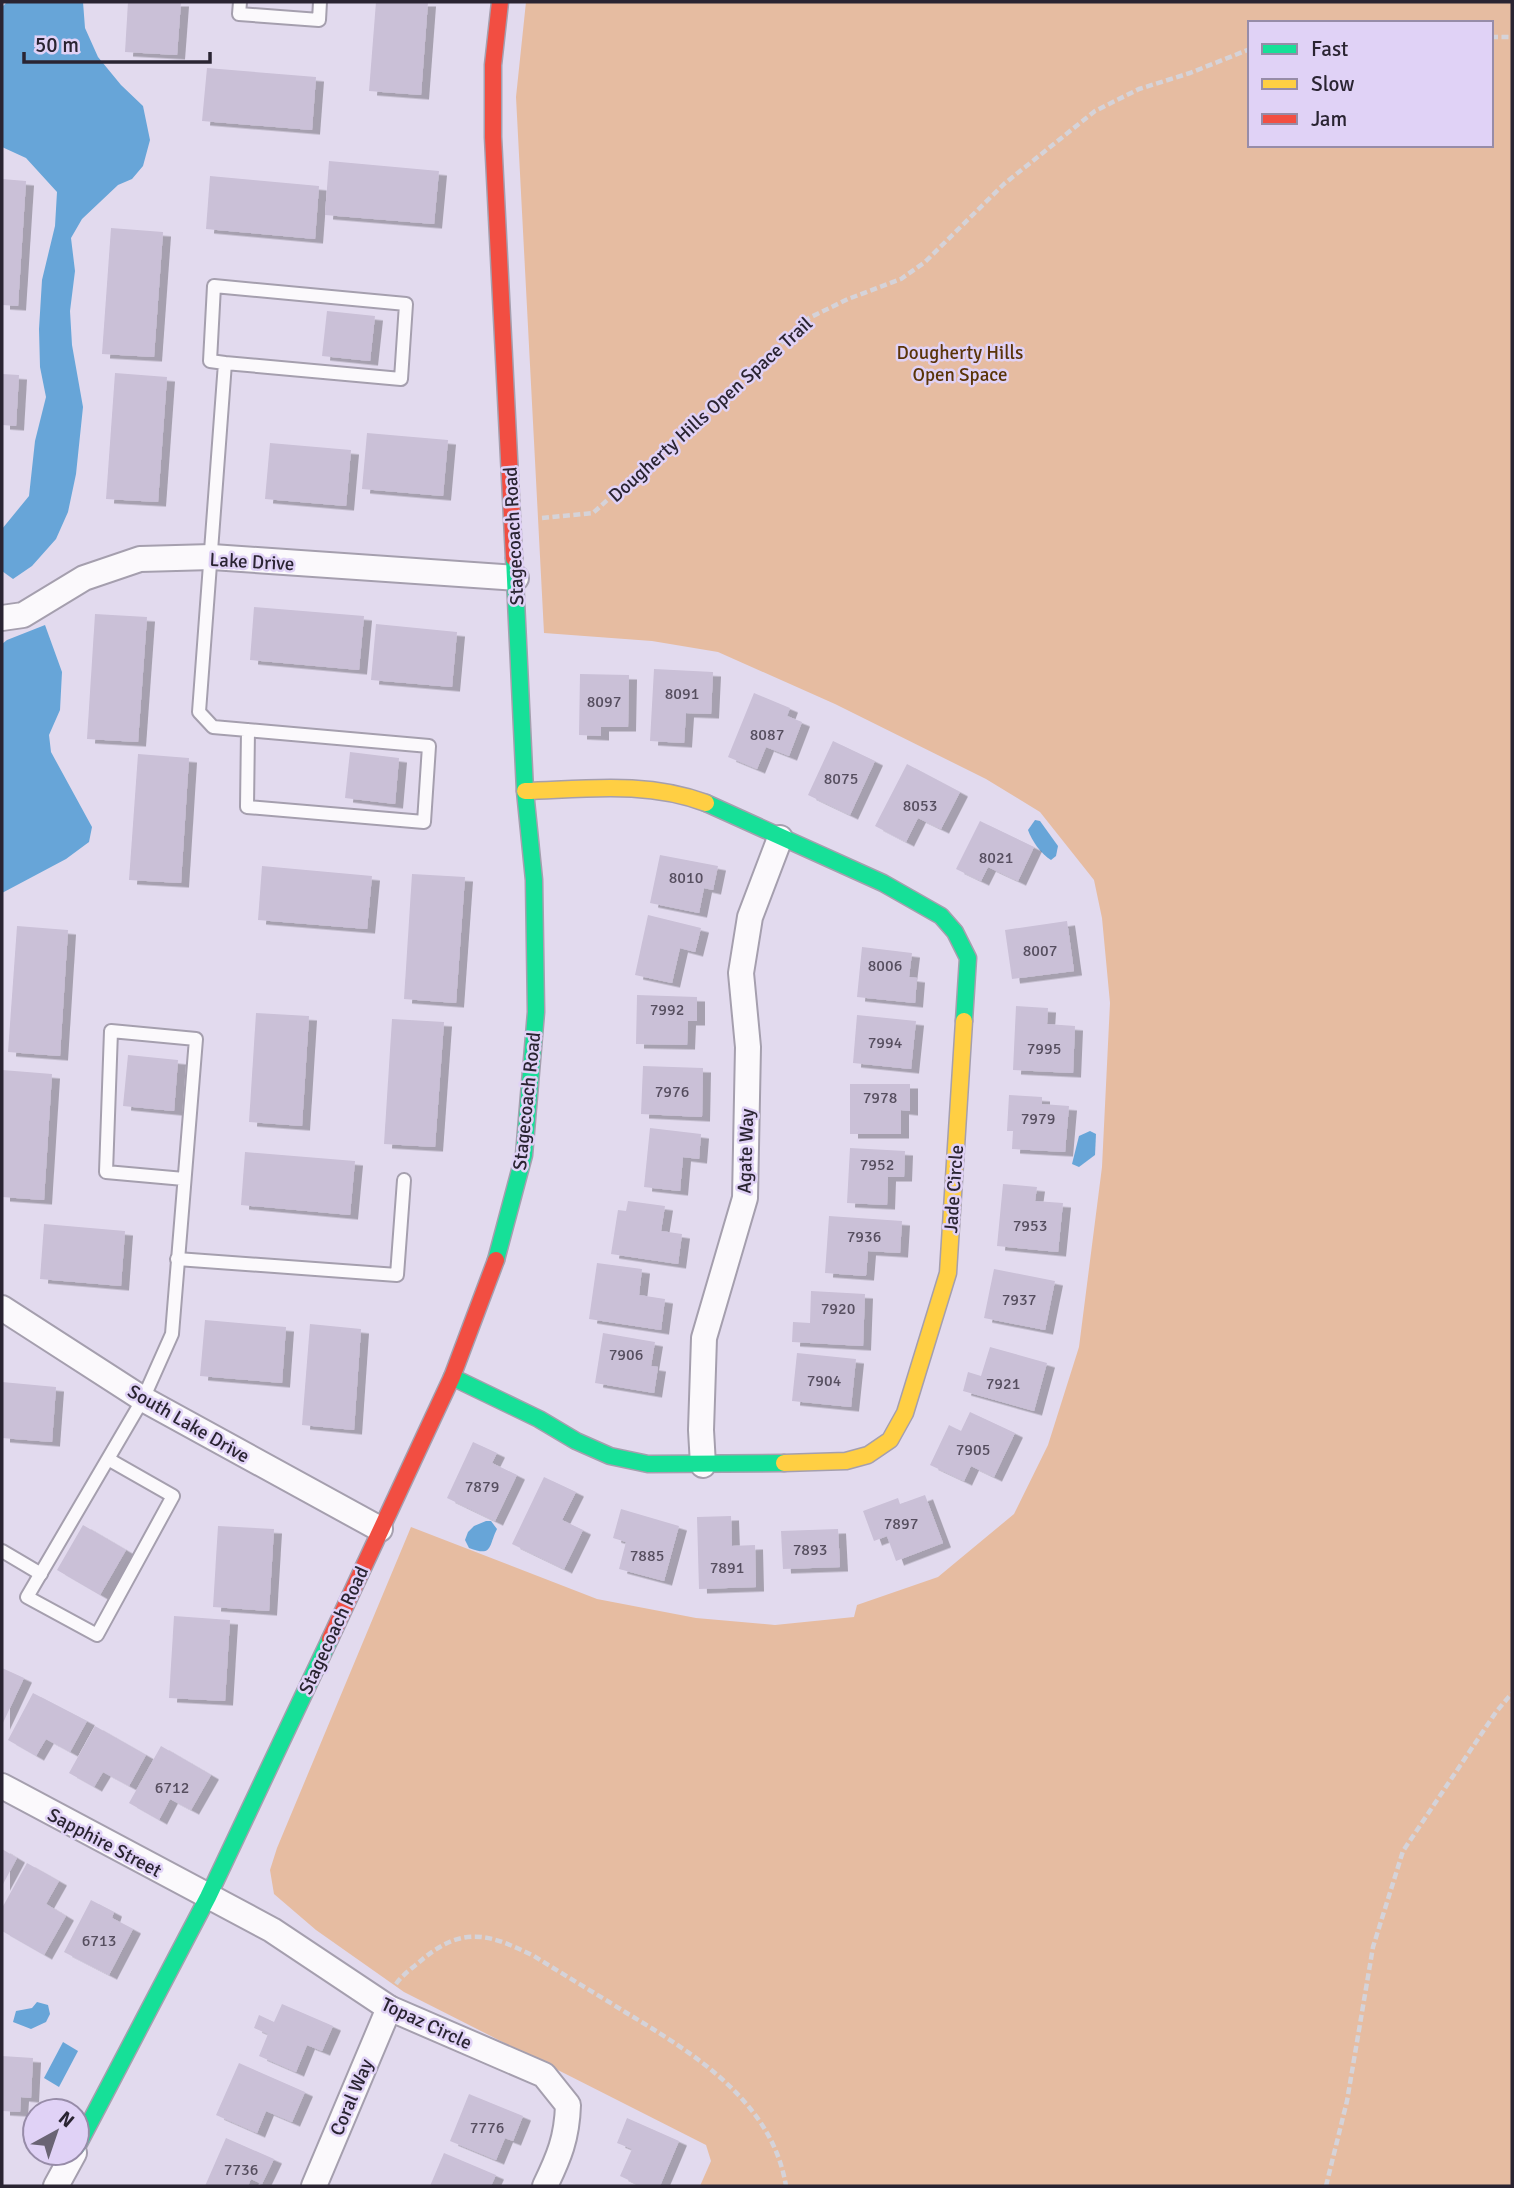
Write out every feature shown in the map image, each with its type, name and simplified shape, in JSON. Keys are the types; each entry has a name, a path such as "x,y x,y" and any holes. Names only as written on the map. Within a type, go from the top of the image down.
{"street":[{"name":"Stagecoach Road","path":"91,2120 208,1897 452,1377 493,1273 524,1155 536,1012 534,880 526,791 511,521 494,136 493,65 500,2"},
{"name":"Lake Drive","path":"2,618 23,615 83,578 140,559 212,557 516,578"},
{"name":"Jade Circle","path":"452,1377 539,1419 576,1441 610,1455 648,1464 846,1461 867,1457 881,1449 897,1433 948,1273 968,958 957,931 936,912 729,811 673,793 627,788 526,791"},
{"name":"Agate Way","path":"703,1465 701,1430 704,1338 745,1198 748,1047 741,973 750,917 780,838"},
{"name":"South Lake Drive","path":"2,1308 144,1399 380,1530"},
{"name":"Sapphire Street","path":"2,1786 208,1897"},
{"name":"Topaz Circle","path":"208,1897 272,1930 389,2008 544,2075 568,2105 567,2129 560,2155 545,2186"},
{"name":"Coral Way","path":"314,2186 389,2008"},
{"path":"57,2186 67,2167"}],"lane":[{"path":"240,2 239,14 319,20 320,2"},
{"path":"214,286 406,304 401,379 225,363 210,361 214,286"},
{"path":"225,363 199,712 213,727 248,730 429,746 424,822 247,807 248,730"},
{"path":"108,1459 173,1496 97,1635 27,1597 108,1459 144,1399 172,1334 195,1039 111,1031 106,1172 184,1179"},
{"path":"177,1259 397,1275 404,1180"},
{"path":"2,1551 41,1574"}],"path":[{"path":"1493,37 1512,37"},
{"name":"Dougherty Hills Open Space Trail","path":"511,521 593,513 809,318 848,299 901,279 1004,184 1094,111 1139,89 1190,73 1248,50"},
{"path":"1326,2186 1347,2101 1373,1947 1403,1850 1496,1712 1512,1693"},
{"path":"389,2008 393,1988 399,1980 450,1940 468,1936 508,1944 534,1956 687,2049 748,2104 768,2133 782,2165 786,2186"}],"green space":[{"name":"Dougherty Hills Open Space","path":"526,2 1512,2 1512,2186 700,2186 711,2161 706,2145 404,1992 316,1930 274,1894 270,1870 277,1848 411,1527 597,1599 696,1618 775,1625 854,1617 857,1605 938,1577 1014,1514 1048,1445 1079,1347 1102,1167 1110,1003 1102,918 1094,880 1040,812 986,779 835,704 718,652 652,641 544,633 516,97"}],"water":[{"path":"7,2 83,2 85,28 98,57 143,106 150,140 143,166 132,179 118,185 82,219 71,238 75,271 70,311 72,345 83,407 76,474 68,512 56,539 32,566 13,579 2,571 2,529 29,496 35,441 46,397 40,367 39,329 42,280 55,226 57,192 26,158 2,147 2,7"},
{"path":"45,625 62,672 60,710 49,735 51,752 92,827 89,842 66,859 2,893 2,644"},
{"path":"1035,820 1040,821 1058,846 1056,856 1051,860 1037,847 1028,830"},
{"path":"1090,1131 1096,1134 1095,1155 1079,1167 1072,1164 1079,1136"},
{"path":"486,1521 491,1521 497,1529 489,1549 477,1551 469,1548 465,1540 468,1532"},
{"path":"37,2002 48,2005 50,2014 46,2022 31,2029 13,2022 16,2011 32,2008"},
{"path":"63,2042 78,2051 59,2087 44,2078"}],"building":[{"path":"128,2 181,2 177,55 125,52"},
{"path":"376,2 428,2 421,95 369,91"},
{"path":"207,68 316,77 312,130 202,121"},
{"path":"329,161 439,171 434,224 325,215"},
{"path":"210,176 319,186 315,239 206,229"},
{"path":"2,179 26,181 18,306 2,305"},
{"path":"111,228 163,232 154,357 102,354"},
{"path":"327,311 375,316 370,361 322,356"},
{"path":"115,373 167,377 158,502 106,499"},
{"path":"2,374 19,375 16,426 2,425"},
{"path":"367,433 448,440 443,496 362,489"},
{"path":"270,443 351,450 346,506 265,499"},
{"path":"254,607 364,616 359,670 250,660"},
{"path":"95,614 147,617 138,742 87,739"},
{"path":"376,624 457,632 452,687 371,680"},
{"path":"654,669 713,672 711,714 686,713 684,743 650,741"},
{"path":"580,674 629,675 628,727 601,727 601,736 579,735"},
{"path":"754,693 790,708 787,716 802,722 789,756 766,747 757,769 728,757"},
{"path":"833,741 875,761 850,815 808,795"},
{"path":"350,752 399,758 395,804 345,798"},
{"path":"138,754 189,758 181,883 129,880"},
{"path":"907,764 960,792 941,829 918,818 906,842 875,826"},
{"path":"980,821 1034,847 1018,881 988,867 981,881 956,869"},
{"path":"660,855 718,866 713,890 704,888 699,913 650,903"},
{"path":"262,866 372,876 367,929 258,920"},
{"path":"412,874 465,877 456,1003 404,999"},
{"path":"648,915 701,928 695,952 680,948 672,983 635,975"},
{"path":"1067,921 1074,971 1012,979 1005,930"},
{"path":"17,926 68,930 60,1056 8,1052"},
{"path":"862,947 912,953 909,977 917,978 915,1003 857,997"},
{"path":"637,995 697,997 697,1021 688,1021 687,1045 636,1044"},
{"path":"1016,1006 1048,1008 1047,1024 1075,1026 1073,1073 1013,1070"},
{"path":"256,1013 309,1016 302,1126 249,1122"},
{"path":"857,1015 916,1021 911,1069 853,1063"},
{"path":"392,1019 444,1022 435,1147 384,1144"},
{"path":"128,1055 178,1060 174,1111 123,1106"},
{"path":"643,1066 703,1068 702,1117 641,1114"},
{"path":"2,1070 52,1074 44,1200 2,1197"},
{"path":"850,1084 910,1084 910,1111 901,1110 901,1134 850,1134"},
{"path":"1009,1095 1042,1097 1042,1104 1069,1106 1065,1152 1012,1149 1013,1131 1007,1131"},
{"path":"650,1128 701,1134 699,1159 683,1157 680,1191 644,1187"},
{"path":"850,1148 905,1151 904,1177 888,1177 887,1205 847,1203"},
{"path":"245,1152 355,1161 350,1215 241,1205"},
{"path":"1003,1184 1037,1187 1035,1201 1063,1203 1058,1252 997,1246"},
{"path":"628,1201 665,1206 661,1231 682,1234 678,1264 611,1254 618,1210 626,1211"},
{"path":"829,1216 902,1221 900,1253 868,1251 866,1276 825,1273"},
{"path":"44,1224 125,1231 121,1286 40,1279"},
{"path":"597,1263 642,1269 639,1295 665,1299 661,1330 589,1319"},
{"path":"994,1269 1055,1281 1045,1330 984,1318"},
{"path":"811,1291 865,1294 863,1346 792,1342 793,1322 810,1323"},
{"path":"205,1320 286,1327 282,1383 200,1376"},
{"path":"310,1324 361,1329 354,1430 302,1425"},
{"path":"603,1333 655,1342 651,1366 658,1367 654,1393 595,1383"},
{"path":"990,1347 1047,1363 1034,1411 963,1391 968,1372 981,1376"},
{"path":"797,1353 856,1359 851,1407 792,1401"},
{"path":"2,1382 56,1387 52,1442 2,1438"},
{"path":"970,1412 1015,1433 994,1477 971,1466 964,1481 930,1465 949,1425 961,1431"},
{"path":"473,1442 497,1453 492,1463 517,1475 495,1521 447,1498"},
{"path":"544,1477 576,1492 562,1520 583,1530 564,1569 512,1544"},
{"path":"925,1495 943,1543 896,1561 887,1536 874,1541 863,1511 898,1498 900,1504"},
{"path":"621,1509 679,1526 664,1581 619,1569 626,1542 613,1538"},
{"path":"731,1516 732,1546 755,1545 756,1587 699,1589 697,1517"},
{"path":"83,1525 126,1550 100,1595 57,1570"},
{"path":"218,1526 274,1529 269,1611 213,1607"},
{"path":"838,1529 840,1567 783,1569 781,1531"},
{"path":"174,1616 230,1620 225,1701 169,1698"},
{"path":"2,1668 24,1678 2,1725"},
{"path":"33,1693 87,1721 70,1752 46,1739 36,1756 8,1740"},
{"path":"95,1726 146,1755 129,1786 103,1772 94,1787 69,1773"},
{"path":"161,1746 211,1775 191,1810 170,1799 159,1820 129,1803"},
{"path":"2,1849 17,1858 2,1886"},
{"path":"27,1863 59,1881 46,1904 66,1916 44,1955 2,1931 2,1908"},
{"path":"91,1900 114,1912 112,1918 133,1929 109,1975 64,1952"},
{"path":"282,2004 333,2026 322,2051 307,2045 296,2072 259,2056 268,2034 254,2028 259,2015 274,2022"},
{"path":"2,2056 33,2058 31,2097 21,2097 20,2112 2,2111"},
{"path":"239,2063 305,2092 292,2122 266,2111 257,2133 216,2115"},
{"path":"469,2094 523,2116 513,2141 505,2138 496,2160 450,2141"},
{"path":"627,2118 679,2141 660,2186 641,2186 620,2176 632,2149 617,2143"},
{"path":"226,2138 274,2159 262,2184 251,2179 248,2186 205,2186"},
{"path":"444,2153 496,2175 491,2186 430,2186"}],"traffic: fast":[{"path":"496,1260 524,1155 536,1012 534,880 525,791 514,558"},
{"path":"706,803 883,883 941,916 955,932 968,958 964,1021"},
{"path":"452,1377 610,1456 648,1464 784,1463"},
{"path":"91,2120 208,1897 330,1639"}],"traffic: slow":[{"path":"525,791 639,789 684,796 706,803"},
{"path":"784,1463 846,1461 868,1455 890,1440 905,1413 948,1273 964,1021"}],"traffic: jam":[{"path":"500,2 493,65 493,137 514,558"},
{"path":"330,1639 452,1377 496,1260"}]}
